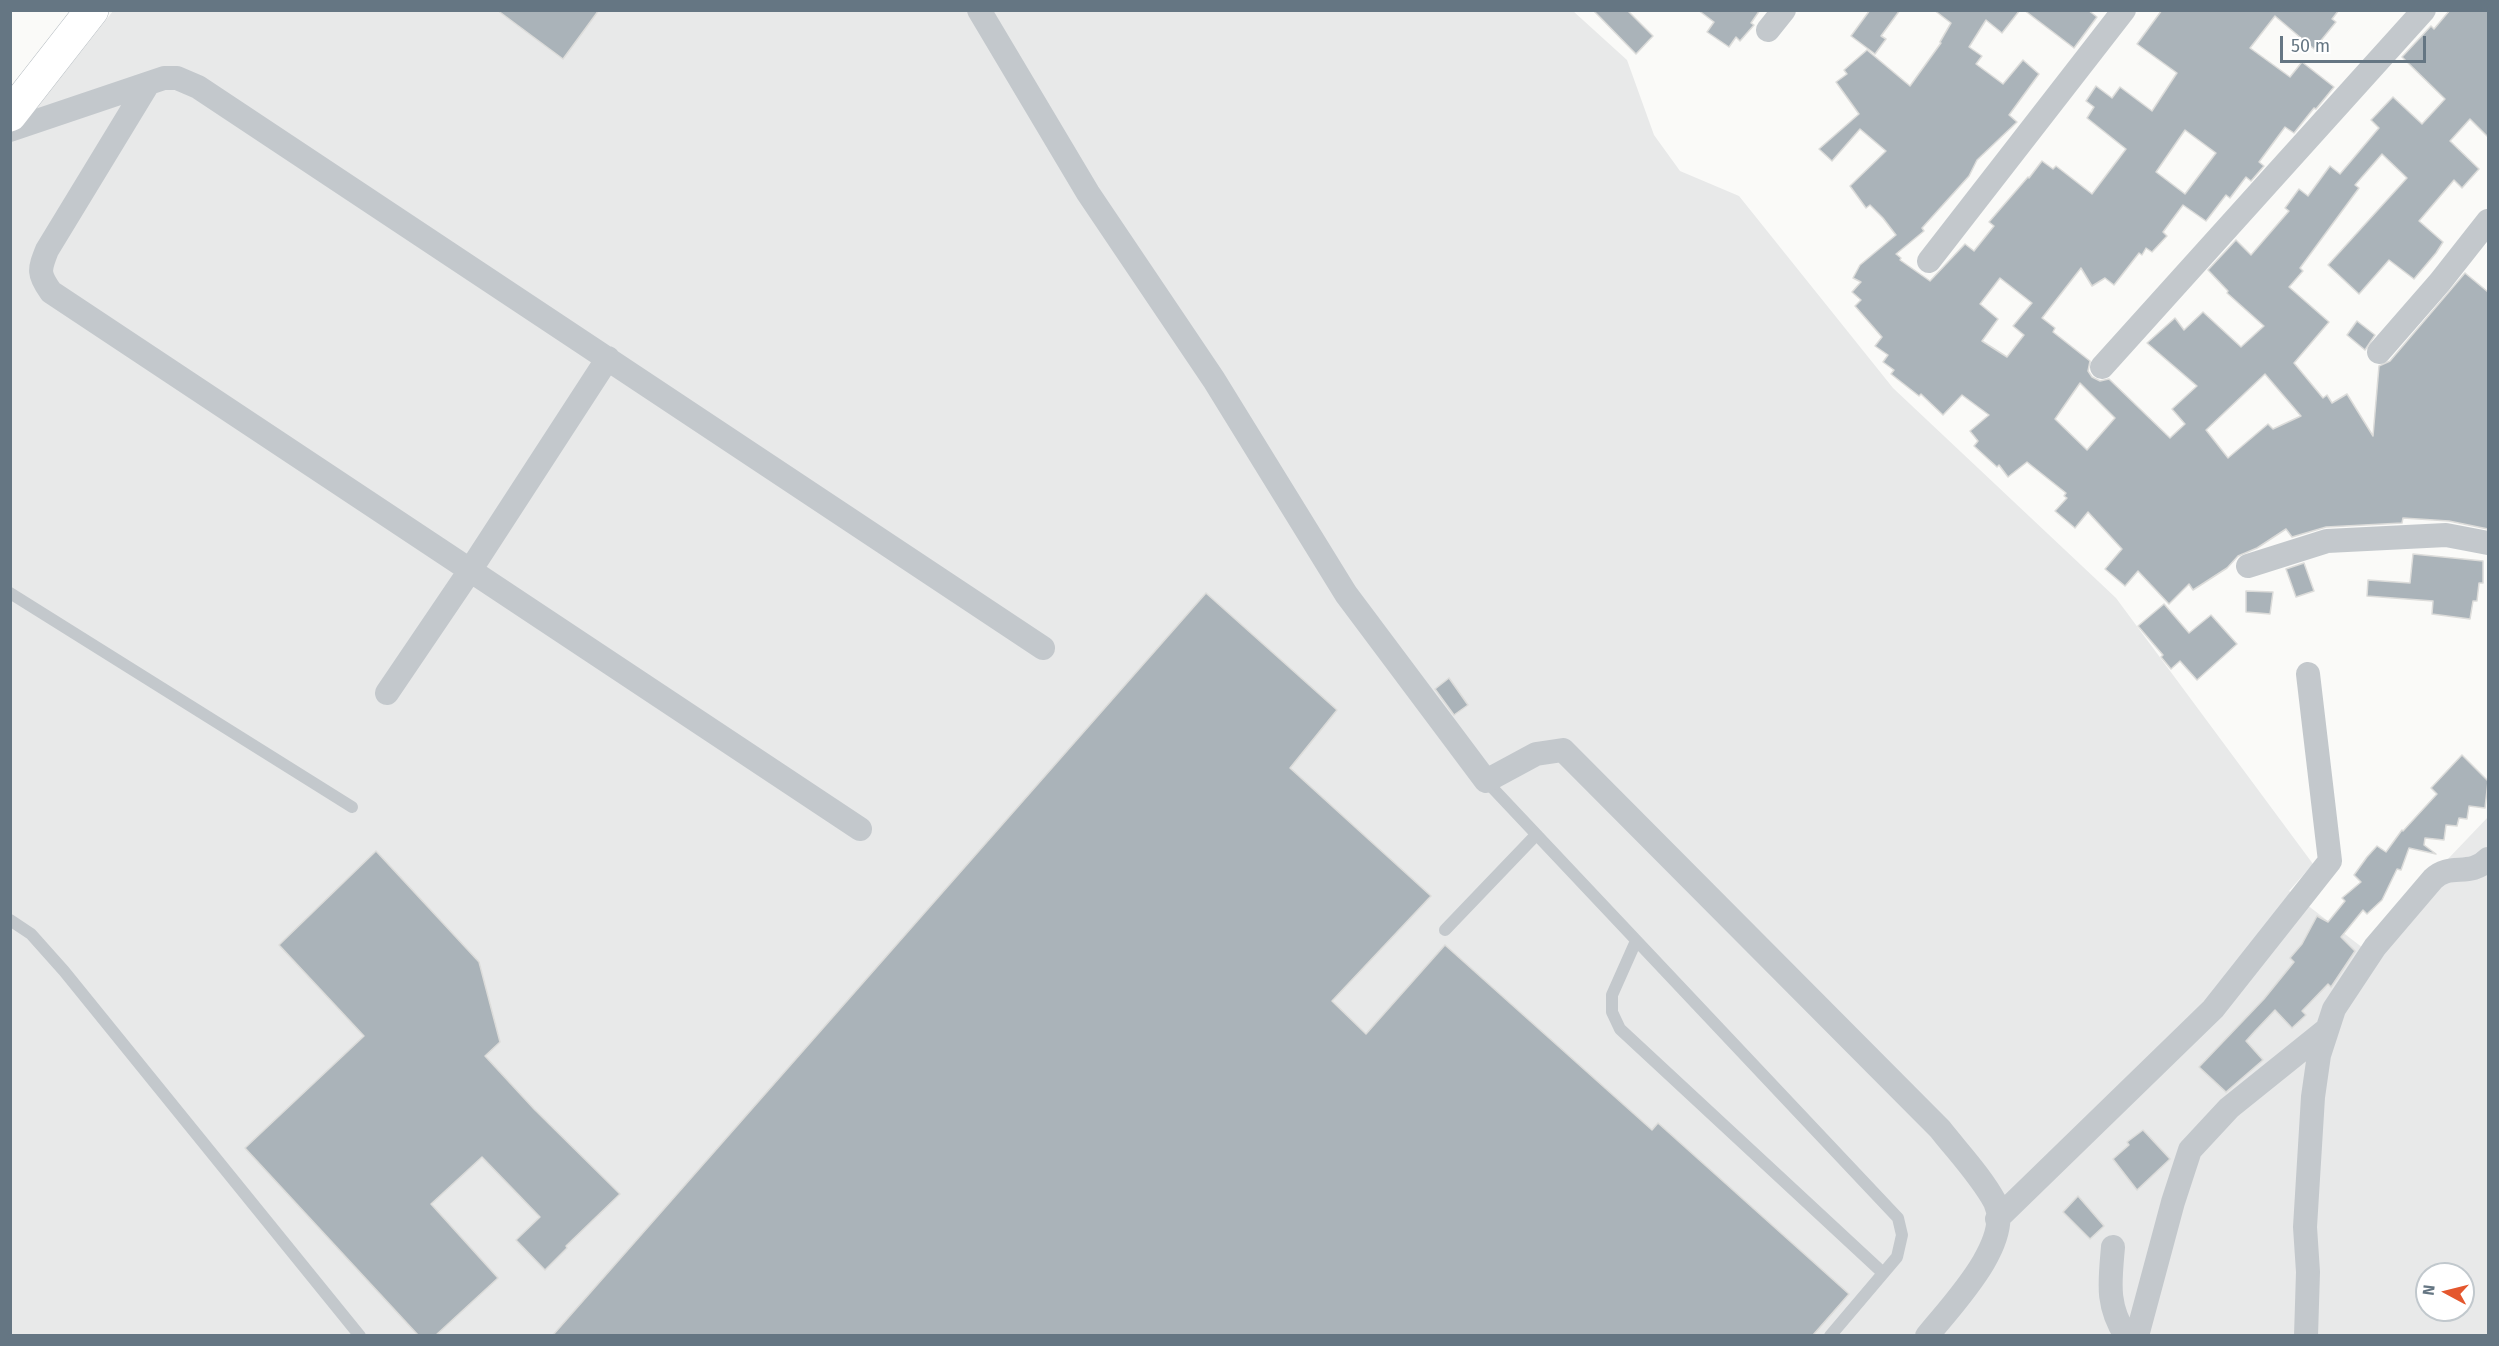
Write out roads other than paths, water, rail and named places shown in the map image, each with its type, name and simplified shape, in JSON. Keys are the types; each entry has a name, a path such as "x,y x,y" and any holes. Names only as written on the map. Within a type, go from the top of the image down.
{"main road":[{"path":"10,115 92,10"}],"street":[{"path":"979,10 1088,193 1214,380 1347,594 1486,781 1536,754 1563,750 1940,1129 1996,1204 1997,1232 1982,1268 1927,1335"},
{"path":"1768,30 1784,10"},
{"path":"1929,261 2124,10"},
{"path":"2102,367 2424,10"},
{"path":"10,130 164,78 177,78 198,87 1043,648"},
{"path":"148,84 47,250 40,267 41,278 51,292 860,829"},
{"path":"2379,352 2440,282 2488,221"},
{"path":"387,693 471,569 608,358"},
{"path":"2248,566 2326,541 2446,535 2488,543"},
{"path":"1996,1218 2213,1009 2330,861 2308,674"},
{"path":"2306,1335 2308,1272 2305,1227 2315,1080 2326,1030 2334,1009 2375,947 2440,872 2476,869 2488,859"},
{"path":"2137,1335 2173,1202 2190,1149 2229,1108 2326,1030"},
{"path":"2113,1247 2110,1284 2112,1303 2116,1319 2126,1335"}],"lane":[{"path":"10,592 352,807"},
{"path":"1486,781 1898,1218 1902,1235 1897,1257 1830,1335"},
{"path":"1445,930 1536,835"},
{"path":"10,920 31,934 64,971 360,1335"},
{"path":"1636,941 1611,995 1612,1012 1620,1029 1883,1273"}]}
